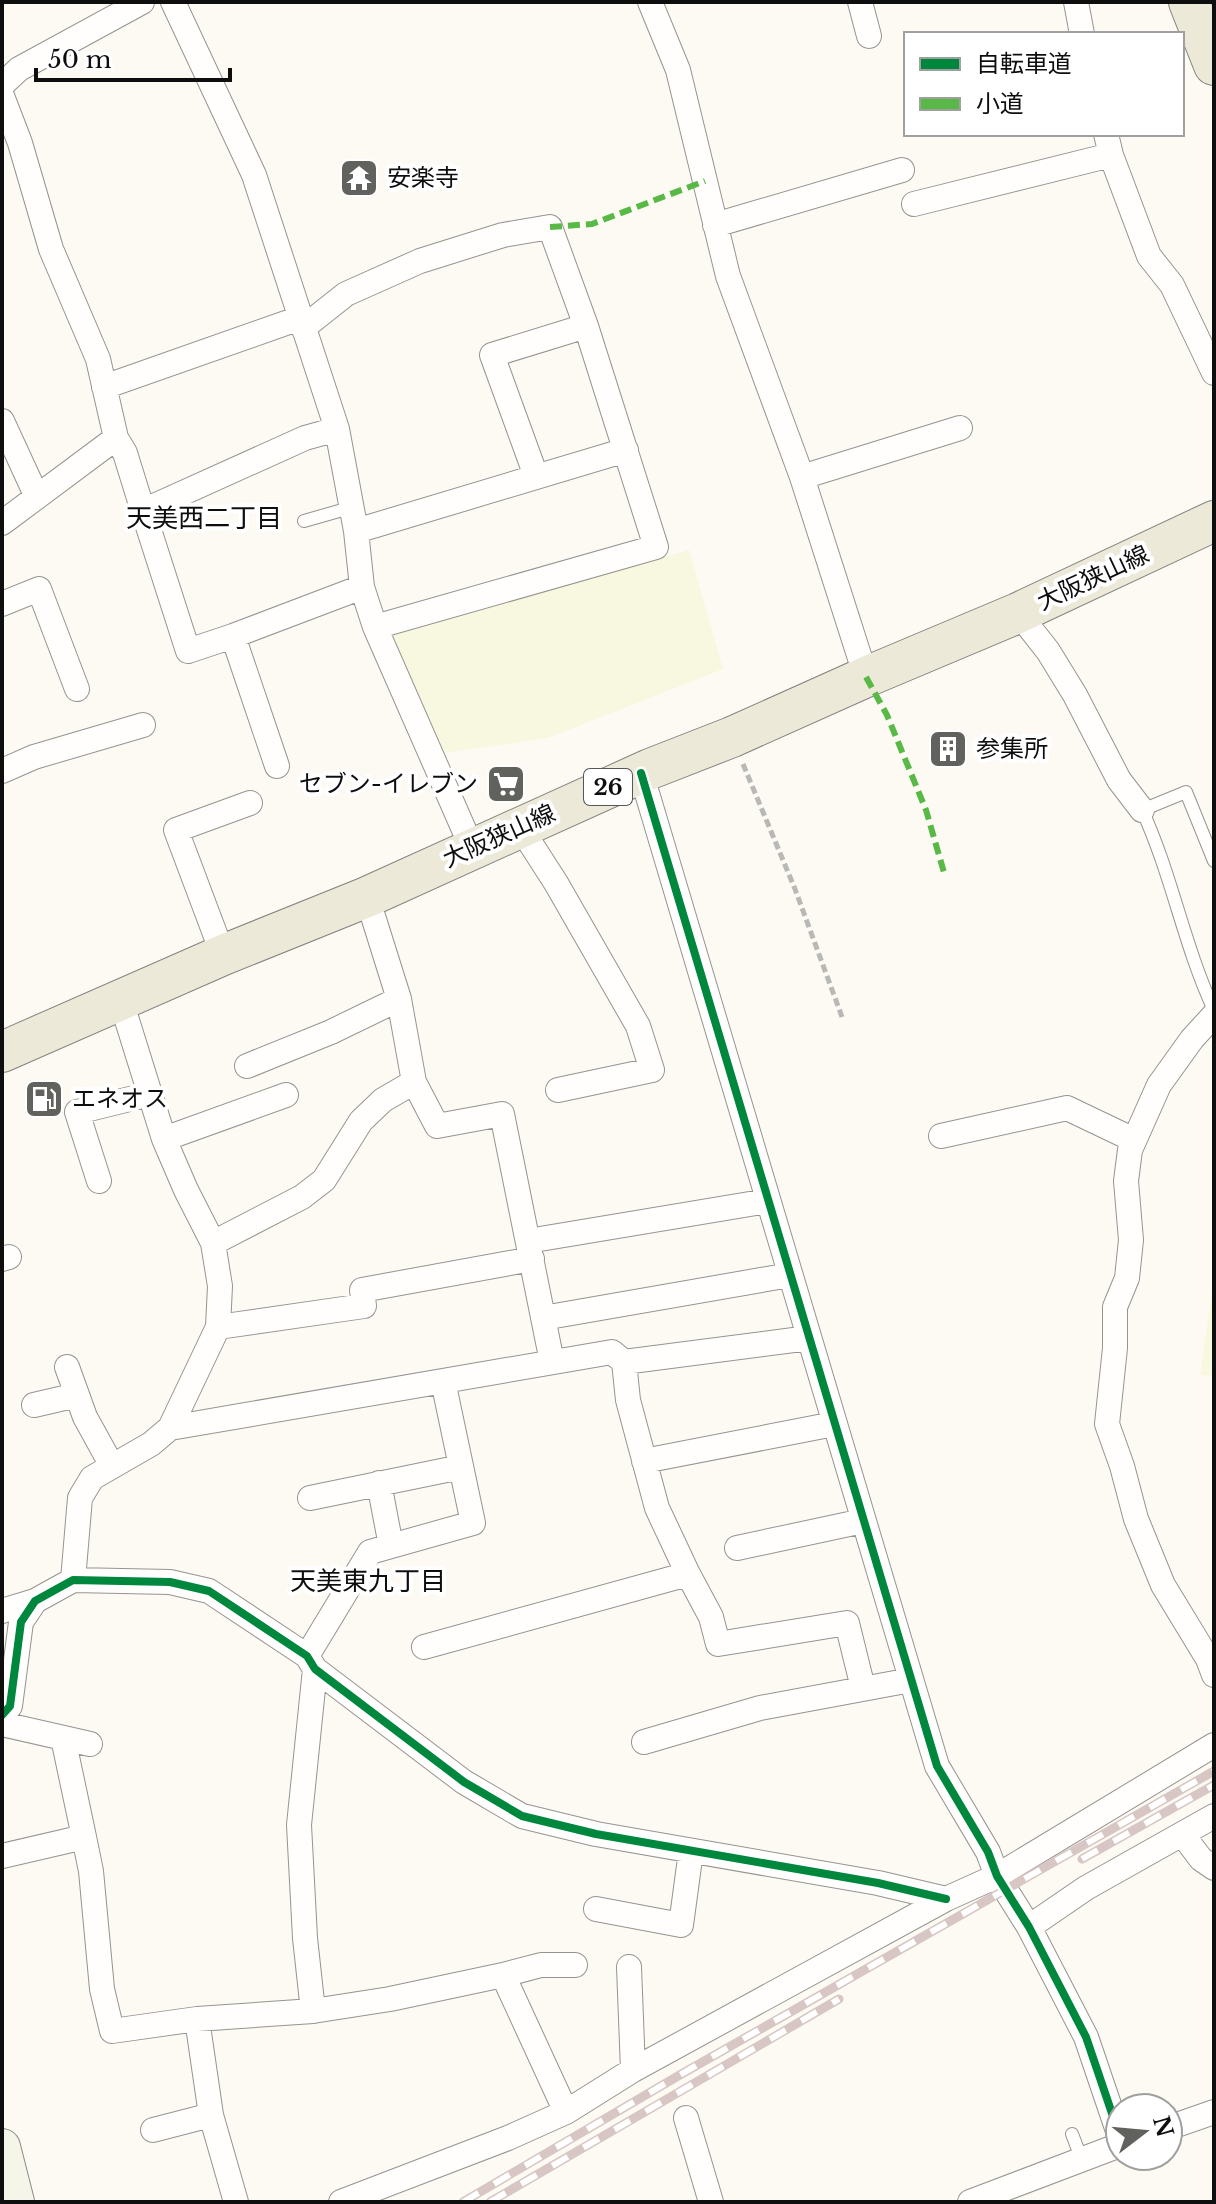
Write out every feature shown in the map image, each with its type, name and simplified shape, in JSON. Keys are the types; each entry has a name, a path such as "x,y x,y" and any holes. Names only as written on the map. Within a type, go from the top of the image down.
{"main road":[{"path":"1189,2 1214,65"},
{"name":"大阪狭山線","path":"2,1052 223,955 367,897 641,773 732,737 1018,613 1214,521"},
{"path":"2,2147 16,2202"}],"street":[{"path":"2,85 19,69 142,2"},
{"path":"173,2 254,175 337,429 353,507 362,587 375,627 472,848"},
{"path":"650,2 678,70 728,276 802,477 866,677"},
{"path":"860,2 869,36"},
{"path":"1076,2 1082,32"},
{"path":"2,96 20,143 51,249 98,359 116,438 125,453 188,651 362,587"},
{"path":"914,204 1108,145 1149,256 1172,285 1214,373"},
{"path":"715,225 902,170"},
{"path":"104,387 301,323 346,294 420,261 503,235 550,227 586,326 656,547 375,627"},
{"path":"536,476 492,355 586,326"},
{"path":"2,421 37,497"},
{"path":"802,477 960,428"},
{"path":"143,511 305,438 337,429"},
{"path":"2,523 116,438"},
{"path":"356,531 626,450"},
{"path":"2,604 39,589 77,689"},
{"path":"1018,613 1055,662 1119,780 1142,810"},
{"path":"233,636 277,766"},
{"path":"2,771 34,757 143,725"},
{"path":"641,773 937,1766 988,1852 997,1876 1029,1927 1086,2037 1105,2092"},
{"path":"223,955 176,830 250,803"},
{"path":"520,827 556,883 638,1026 652,1070 558,1090"},
{"path":"367,897 399,999 414,1082 437,1126 502,1114 552,1362"},
{"path":"247,1066 331,1032 399,999"},
{"path":"73,1580 80,1498 92,1478 151,1444 170,1428 218,1327 220,1286 213,1243 164,1139 121,1001"},
{"path":"1214,1012 1159,1085 1130,1150 1126,1181 1131,1240 1127,1278 1115,1307 1115,1348 1107,1424 1136,1519 1163,1585 1208,1659 1214,1675"},
{"path":"213,1243 302,1197 324,1180 361,1121 383,1100 414,1082"},
{"path":"99,1181 77,1112 150,1094"},
{"path":"164,1139 286,1095"},
{"path":"941,1136 1067,1108 1134,1140"},
{"path":"218,1327 364,1306 362,1290 530,1250 768,1201"},
{"path":"543,1318 790,1275"},
{"path":"624,1362 809,1338"},
{"path":"170,1428 612,1352 624,1362 628,1400 657,1508 711,1617 718,1644 847,1623 863,1688"},
{"path":"67,1367 85,1417 112,1466"},
{"path":"313,2011 305,1938 299,1825 311,1663 370,1552 473,1523 443,1381"},
{"path":"34,1405 77,1395"},
{"path":"644,1461 834,1424"},
{"path":"310,1498 461,1467"},
{"path":"379,1483 391,1546"},
{"path":"737,1548 863,1521"},
{"path":"424,1647 688,1574"},
{"path":"2,1611 35,1601 73,1580 170,1582 209,1591 311,1663 464,1782 522,1816 596,1834 878,1883 946,1899"},
{"path":"2,1715 10,1706 21,1622 35,1601"},
{"path":"644,1742 760,1708 911,1680"},
{"path":"2,1724 90,1744"},
{"path":"63,1738 91,1871 102,1989 112,2031 197,2019 313,2011 390,1999 541,1965 575,1965"},
{"path":"341,2202 508,2138 566,2112 633,2070 946,1899 997,1876 1214,1745"},
{"path":"1029,1927 1086,1888 1214,1816"},
{"path":"1182,1834 1201,1859 1214,1868"},
{"path":"2,1856 84,1837"},
{"path":"596,1909 681,1925 691,1851"},
{"path":"629,1967 633,2070"},
{"path":"503,1975 566,2112"},
{"path":"197,2019 211,2115 236,2202"},
{"path":"1184,2122 1214,2112"},
{"path":"153,2130 211,2115"},
{"path":"686,2118 711,2202"},
{"path":"970,2202 1104,2151"}],"lane":[{"path":"304,521 353,507"},
{"path":"1214,861 1186,792 1142,810 1214,1012"},
{"path":"1072,2134 1082,2160"}],"path":[{"path":"732,737 795,889 842,1017"}],"green space":[{"path":"689,550 723,669 548,738 444,753 391,636"},
{"path":"1214,1292 1214,1376 1200,1375"}],"railway":[{"path":"463,2202 1214,1771"},
{"path":"1082,1859 1214,1785"},
{"path":"490,2202 839,1999"}],"marked path":[{"path":"550,227 592,224 705,181"},
{"path":"866,677 887,715 926,810 945,876"}],"cycle path":[{"path":"641,773 937,1766 988,1852 997,1876 1029,1927 1086,2037 1105,2092"},
{"path":"2,1715 10,1706 21,1622 35,1601 73,1580 170,1582 209,1591 307,1656 315,1669 464,1782 522,1816 596,1834 878,1883 946,1899"}],"place":[{"name":"安楽寺","path":"359,178"},
{"name":"参集所","path":"948,749"},
{"name":"セブン-イレブン","path":"506,784"},
{"name":"エネオス","path":"44,1099"}],"district":[{"name":"天美西二丁目","path":"204,518"},
{"name":"天美東九丁目","path":"368,1581"}]}
